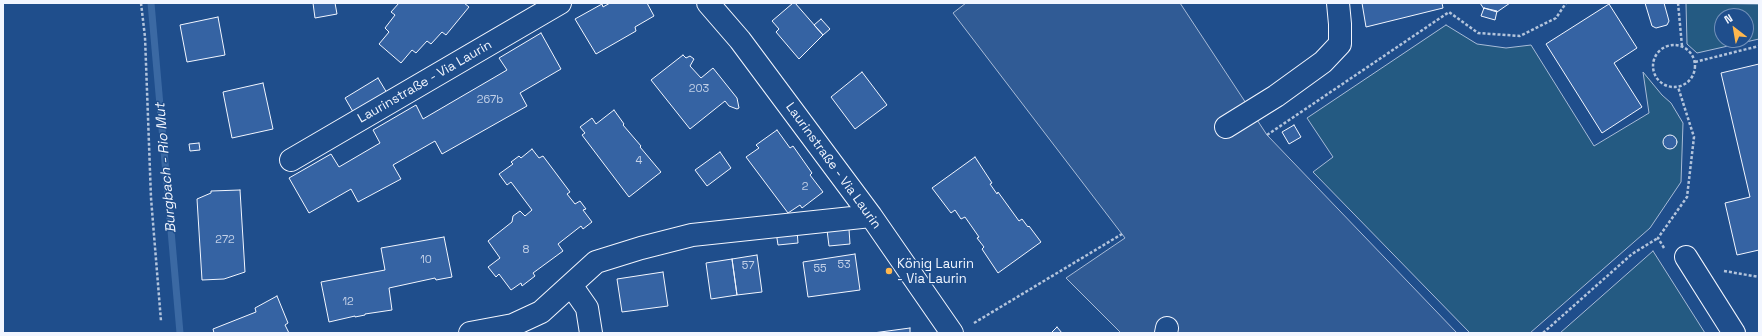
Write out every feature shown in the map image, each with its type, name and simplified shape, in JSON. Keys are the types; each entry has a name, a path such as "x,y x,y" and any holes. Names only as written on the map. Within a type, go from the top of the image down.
{"street":[{"name":"Laurinstraße - Via Laurin","path":"290,160 560,3"},
{"name":"Laurinstraße - Via Laurin","path":"708,3 740,40 871,216 952,333"},
{"path":"1226,127 1276,96 1323,62 1340,44 1338,3"},
{"path":"470,333 513,325 541,312 596,262 692,235 871,216"},
{"path":"1676,254 1734,333"},
{"path":"571,285 587,308 591,333"}],"path":[{"path":"141,3 145,37 151,198 161,321"},
{"path":"1267,135 1449,12 1478,33 1520,36 1556,18 1566,3"},
{"path":"1678,3 1682,46"},
{"path":"1666,46 1682,46 1690,52 1695,62 1691,78 1685,84 1678,87 1670,87 1663,84 1657,79 1654,72 1653,64 1660,50 1666,46"},
{"path":"1695,62 1759,46"},
{"path":"1543,333 1632,254 1658,238 1687,197 1694,137 1678,87"},
{"path":"972,325 1122,234"},
{"path":"1658,238 1676,254"},
{"path":"1718,266 1724,271 1759,277"}],"shaded area":[{"path":"966,3 1180,3 1267,135 1457,333 1121,333 1066,278 1125,238 953,13"},
{"path":"1686,3 1759,4 1759,39 1754,40 1754,8 1714,8 1714,48 1719,48 1697,53 1687,44"},
{"path":"1446,25 1477,44 1506,48 1531,45 1594,146 1649,113 1643,72 1662,95 1671,103 1683,123 1681,182 1650,228 1530,333 1470,333 1313,172 1333,157 1307,118"},
{"path":"1653,251 1705,333 1560,333"}],"building":[{"path":"313,3 335,3 337,14 315,18"},
{"path":"399,3 464,3 469,7 446,35 442,32 431,44 427,41 416,53 412,50 401,63 379,44 389,32 385,28 395,15 391,12"},
{"path":"610,3 647,3 654,16 635,27 636,31 596,54 575,19 602,4 603,7"},
{"path":"793,3 795,3 823,35 799,59 776,32 779,29 772,21"},
{"path":"1362,3 1442,3 1443,8 1366,27"},
{"path":"1480,3 1510,3 1497,12 1484,9"},
{"path":"1645,3 1664,3 1669,21 1667,25 1656,28 1652,26"},
{"path":"1609,4 1637,48 1614,63 1642,107 1602,133 1546,44"},
{"path":"1484,8 1497,11 1495,20 1481,16"},
{"path":"218,17 225,55 187,62 180,25"},
{"path":"821,19 830,29 823,35 814,25"},
{"path":"541,33 561,69 520,93 527,106 442,154 435,141 393,165 401,179 358,202 351,189 309,213 289,178 331,154 339,167 380,143 373,130 416,105 423,119 507,70 499,58"},
{"path":"683,55 686,58 690,56 694,59 690,66 701,78 713,68 737,98 739,108 737,109 729,106 725,101 690,129 651,80"},
{"path":"1759,64 1759,250 1737,255 1725,203 1750,197 1721,73"},
{"path":"862,72 887,105 855,129 831,97"},
{"path":"378,78 390,98 356,117 345,98"},
{"path":"263,83 273,129 232,138 223,92"},
{"path":"614,110 624,124 623,125 661,172 629,197 582,135 585,133 580,127 592,118 596,124"},
{"path":"1294,125 1301,137 1289,144 1282,132"},
{"path":"777,130 790,148 793,146 812,173 810,175 823,192 802,208 800,205 788,213 746,157 759,148 756,145"},
{"path":"1667,135 1673,135 1677,139 1677,145 1673,149 1667,149 1663,145 1663,139"},
{"path":"199,143 200,150 190,151 189,144"},
{"path":"532,149 539,158 543,156 570,192 567,194 575,204 580,201 586,209 583,210 592,222 583,229 581,226 558,244 563,251 533,273 535,276 522,286 521,283 511,290 499,274 496,277 488,267 500,258 488,241 512,222 513,216 520,211 525,216 532,210 511,182 507,185 499,174 513,164 511,162 519,156 521,158"},
{"path":"720,152 731,168 707,186 695,170"},
{"path":"975,157 992,183 990,184 997,194 998,192 1019,221 1022,219 1041,242 998,273 982,249 984,247 977,238 979,237 965,217 961,219 955,210 951,213 932,188"},
{"path":"240,190 245,272 224,279 202,280 197,199 211,193 211,191"},
{"path":"849,229 850,244 829,246 827,230"},
{"path":"797,230 798,243 778,245 776,232"},
{"path":"444,237 452,277 436,280 435,278 389,288 392,310 329,322 321,282 385,270 381,248"},
{"path":"855,254 860,290 808,297 803,262"},
{"path":"757,255 762,292 737,295 732,259"},
{"path":"732,259 737,295 711,299 706,263"},
{"path":"663,272 668,306 622,312 617,279"},
{"path":"277,296 288,323 285,325 289,333 214,333 213,329 256,312 255,308"},
{"path":"1057,327 1062,333 1051,333"},
{"path":"910,328 910,333 873,333"}],"waterway":[{"name":"Burgbach - Rio Mut","path":"151,3 180,333"}],"place":[{"name":"König Laurin - Via Laurin","path":"889,271"}]}
